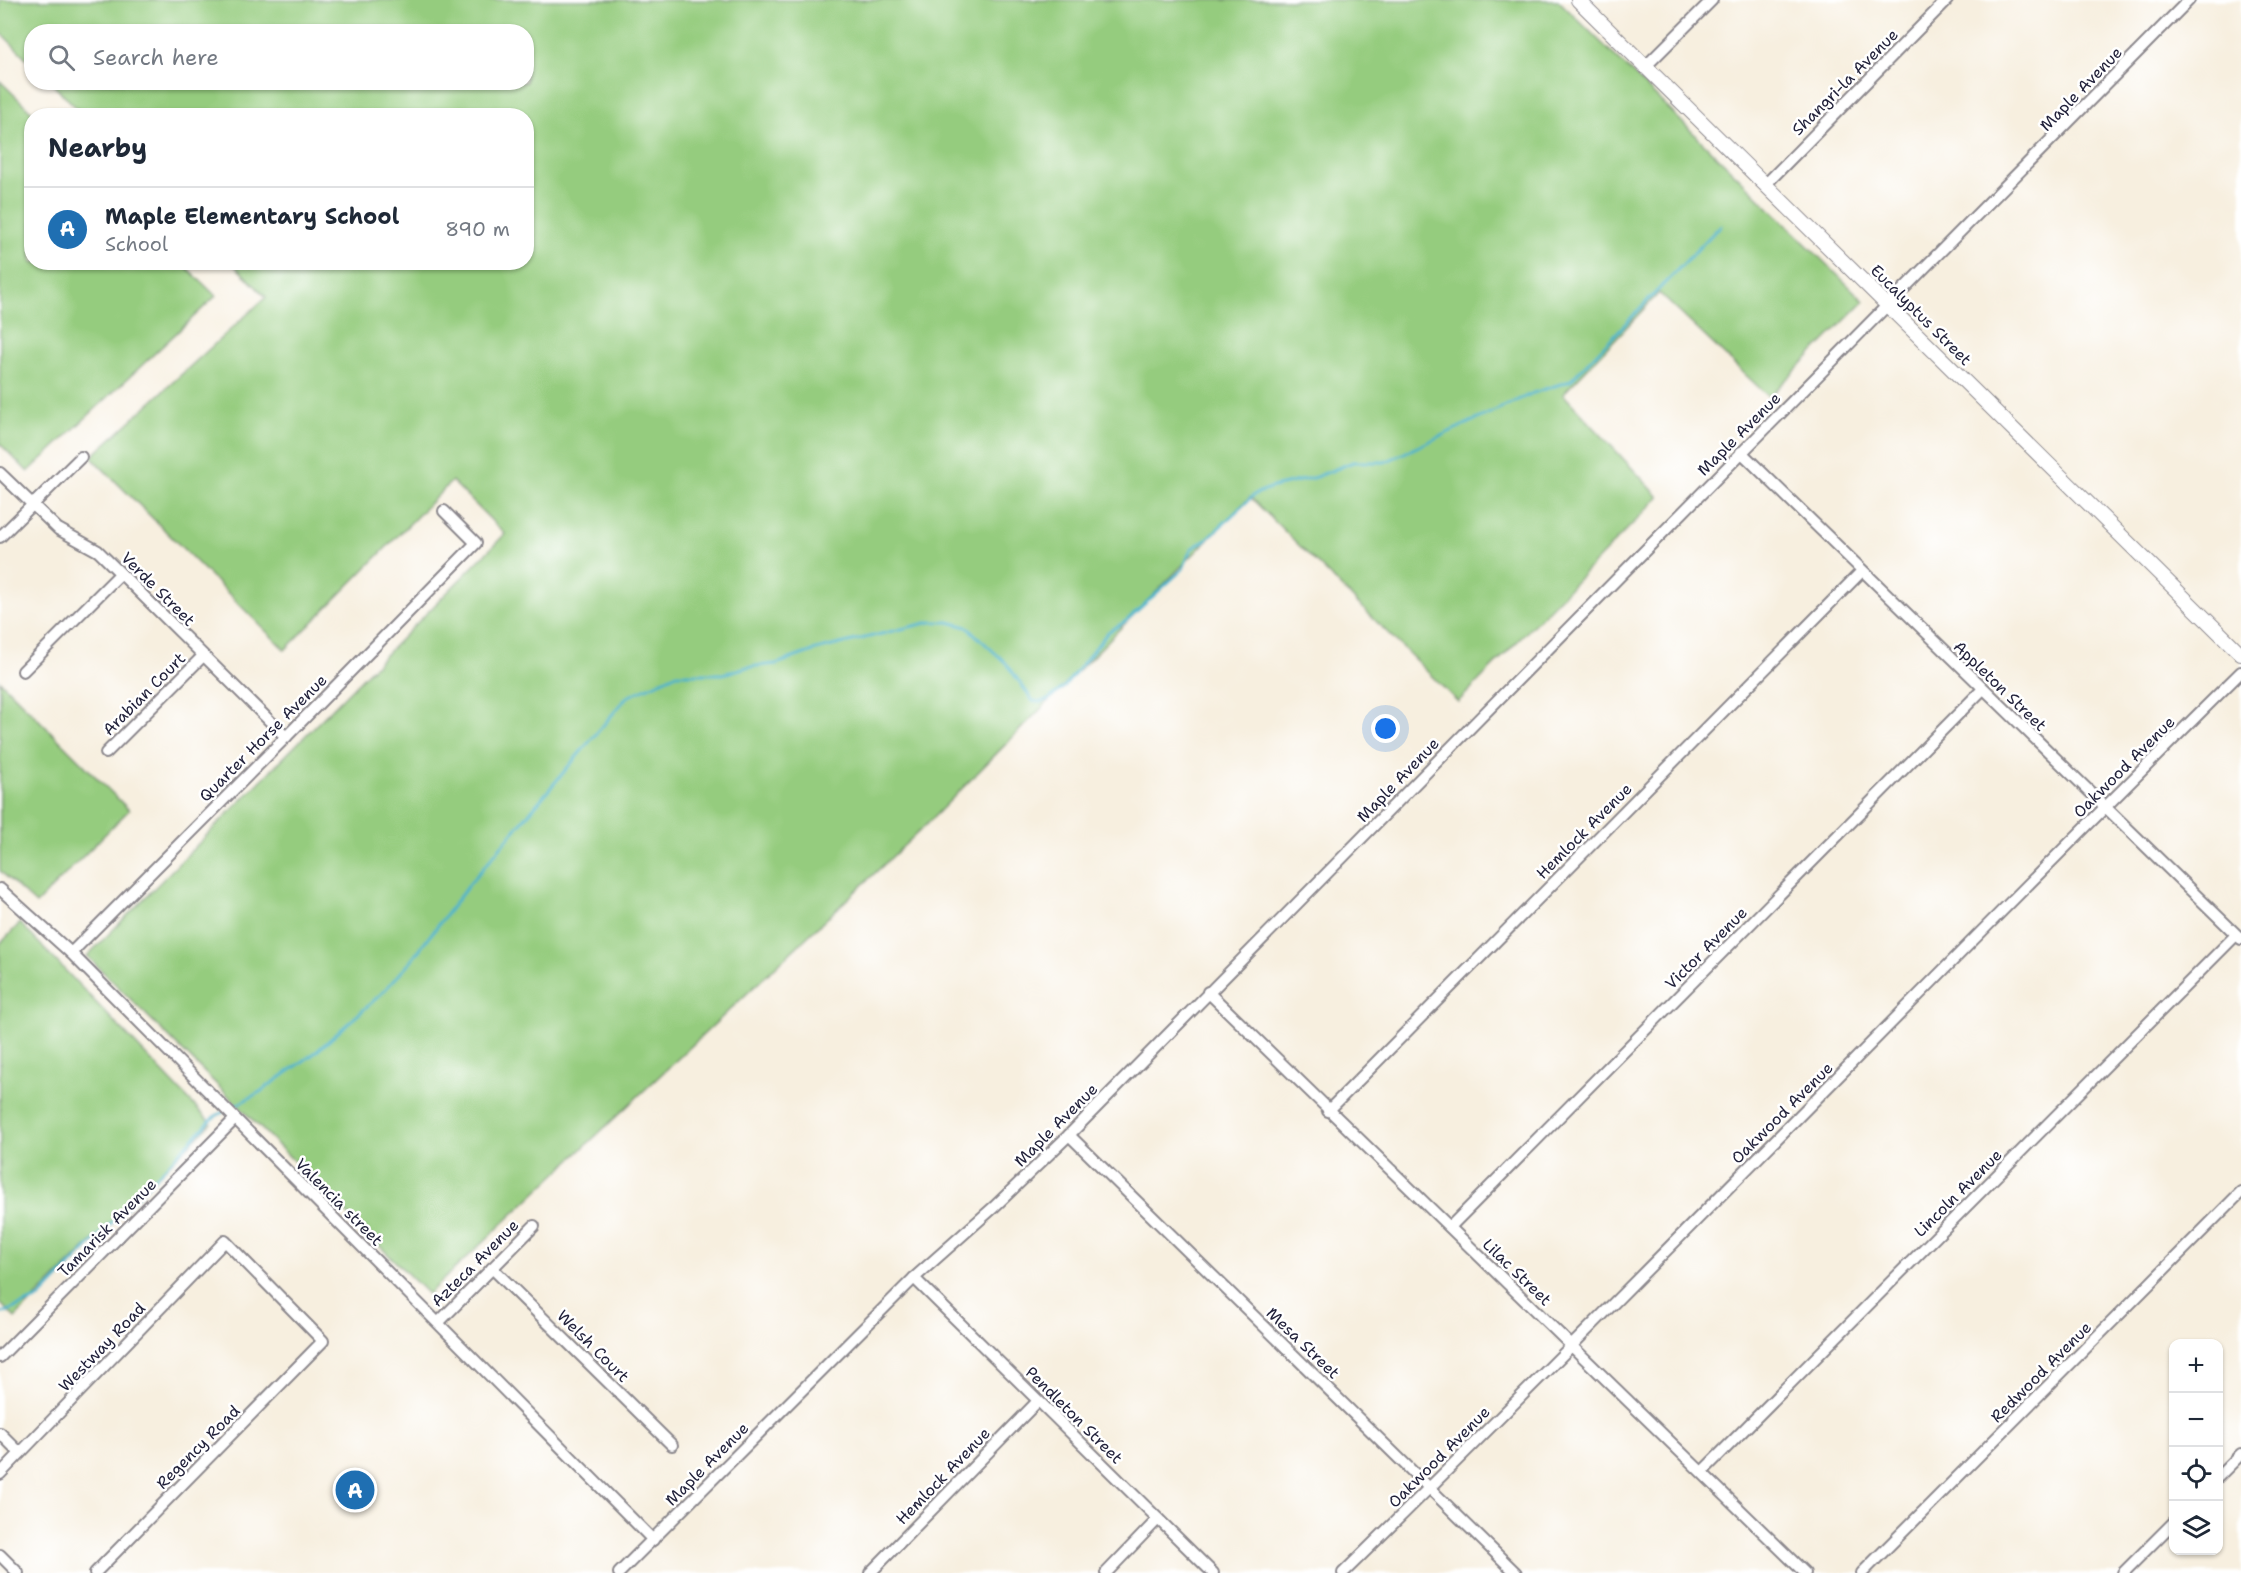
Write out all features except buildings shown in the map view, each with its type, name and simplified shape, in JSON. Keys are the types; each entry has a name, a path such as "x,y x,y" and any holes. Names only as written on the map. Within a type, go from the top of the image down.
{"main road":[{"name":"Eucalyptus Street","path":"1578,0 2241,654"}],"street":[{"path":"1646,67 1712,0"},
{"name":"Shangri-la Avenue","path":"1765,185 1947,0"},
{"name":"Maple Avenue","path":"620,1573 914,1278 994,1207 1069,1135 1741,452 1889,307 2189,0"},
{"name":"Appleton Street","path":"1741,452 2239,937"},
{"path":"0,537 81,457"},
{"name":"Verde Street","path":"0,473 58,529 98,551 286,737"},
{"name":"Quarter Horse Avenue","path":"70,952 286,737 476,543 444,511"},
{"name":"Hemlock Avenue","path":"1328,1111 1862,571"},
{"path":"23,671 120,574"},
{"name":"Arabian Court","path":"105,753 203,656"},
{"name":"Oakwood Avenue","path":"1343,1573 1572,1347 2104,807 2241,672"},
{"name":"Victor Avenue","path":"1450,1227 1983,689"},
{"name":"Valencia street","path":"0,889 70,952 653,1540"},
{"name":"Lincoln Avenue","path":"1702,1472 2239,937"},
{"name":"Lilac Street","path":"1208,992 1804,1573"},
{"name":"Tamarisk Avenue","path":"0,1357 235,1119"},
{"name":"Mesa Street","path":"1069,1135 1516,1573"},
{"name":"Redwood Avenue","path":"1862,1573 2241,1192"},
{"name":"Azteca Avenue","path":"439,1322 534,1226"},
{"name":"Westway Road","path":"0,1474 225,1241 323,1341"},
{"name":"Welsh Court","path":"492,1268 672,1445"},
{"name":"Pendleton Street","path":"914,1278 1213,1573"},
{"name":"Regency Road","path":"95,1573 323,1341"},
{"name":"Hemlock Avenue","path":"870,1573 1038,1401"},
{"path":"0,1433 20,1454"},
{"path":"2223,1472 2241,1454"},
{"path":"1106,1573 1158,1519"},
{"path":"2123,1573 2169,1527"},
{"path":"0,1555 18,1573"}],"green space":[{"path":"0,0 1558,0 1864,301 1769,397 1659,293 1563,394 1659,497 1458,702 1250,497 927,824 428,1294 87,956 505,534 452,481 285,650 91,457 266,297 239,270 534,270 534,108 77,108 58,90 534,90 534,24 24,24 24,56 0,32"},
{"path":"0,81 28,108 24,108 24,270 189,270 216,296 28,472 0,444"},
{"path":"0,681 129,810 36,904 0,871"},
{"path":"20,923 211,1123 15,1318 0,1303 0,944"}],"waterway":[{"path":"229,1109 260,1092 316,1052 380,995 407,966 467,887 627,697 677,674 723,674 747,667 776,664 816,650 930,622 949,622 967,627 1006,663 1033,701 1048,700 1064,687 1108,632 1126,621 1183,569 1191,549 1207,539 1255,494 1273,487 1316,477 1353,462 1385,462 1533,393 1570,381 1721,225"},
{"path":"0,1314 39,1298 214,1117 223,1112"}],"place":[{"name":"Maple Elementary School","path":"355,1490"}]}
